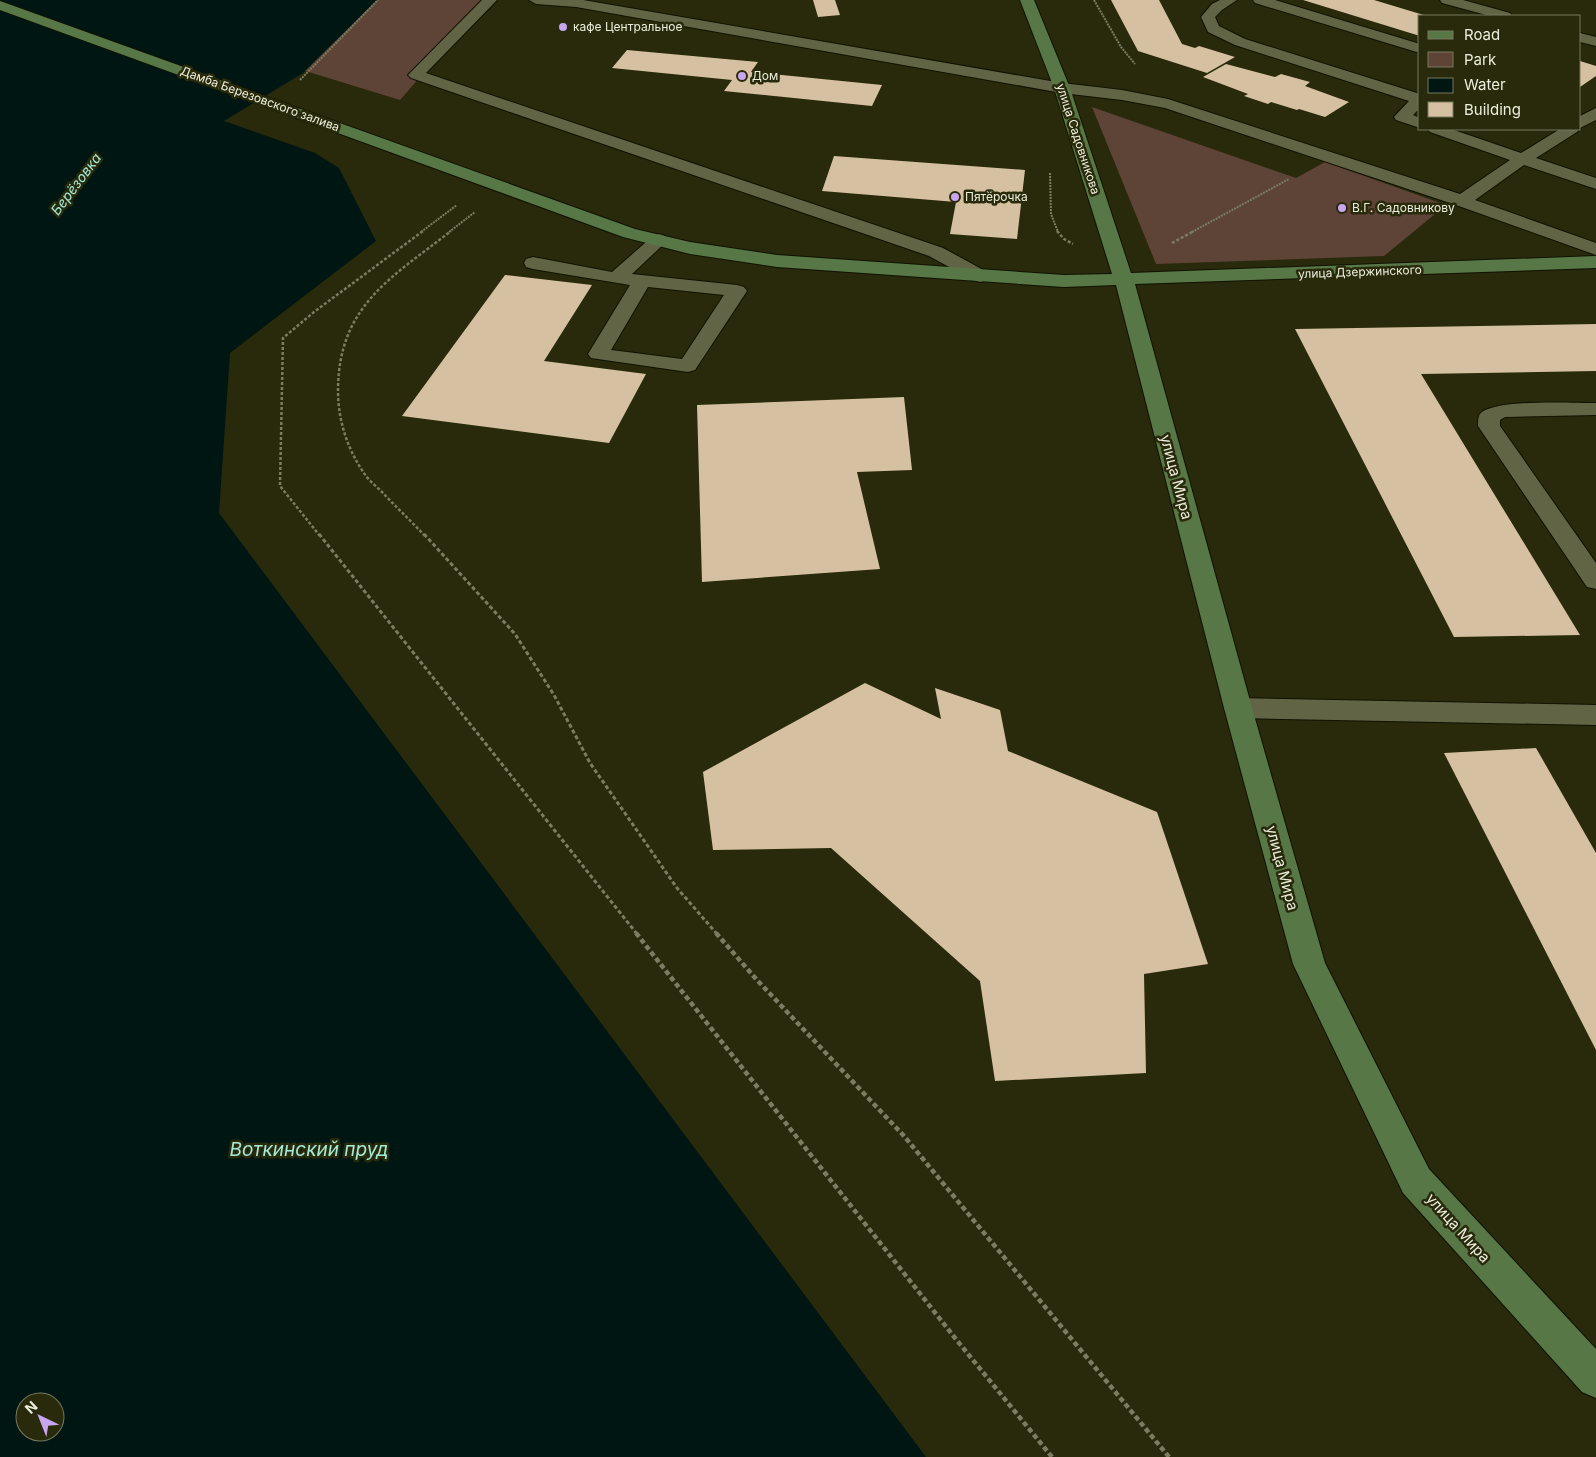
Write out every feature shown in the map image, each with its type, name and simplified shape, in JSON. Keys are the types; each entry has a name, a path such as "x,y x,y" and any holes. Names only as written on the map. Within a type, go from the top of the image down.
{"main road":[{"name":"улица Садовникова","path":"1026,0 1062,88 1124,280"},
{"name":"Дамба Березовского залива","path":"0,5 520,194 630,233 659,240"},
{"name":"улица Дзержинского","path":"659,240 690,248 778,261 1064,281 1596,262"},
{"name":"улица Мира","path":"1124,280 1308,964 1416,1181 1596,1378"}],"street":[{"path":"490,0 416,75 936,252 980,276"},
{"path":"536,0 576,3 1062,88 1122,95 1168,104 1462,201 1596,249"},
{"path":"1230,0 1217,7 1208,17 1213,29 1240,42 1418,99"},
{"path":"1260,0 1418,48"},
{"path":"1447,0 1501,15"},
{"path":"1581,37 1596,42"},
{"path":"1418,100 1402,117 1418,122"},
{"path":"1581,122 1596,113"},
{"path":"1439,130 1596,184"},
{"path":"1462,201 1522,159 1569,130"},
{"path":"616,278 659,240"},
{"path":"533,264 616,278 643,280 737,291 688,366 598,354 643,280"},
{"path":"1596,409 1501,411 1489,417 1489,426 1596,581"},
{"path":"1238,708 1596,715"}],"path":[{"path":"294,84 307,75 378,0"},
{"path":"1094,0 1121,47 1168,104"},
{"path":"1165,247 1330,157"},
{"path":"458,204 314,312 283,338 280,486 483,738 955,1338 1052,1457"},
{"path":"481,207 397,272 373,294 352,323 342,344 338,372 338,409 348,444 364,474 448,559 515,634 554,696 590,764 677,888 757,980 904,1136 1169,1457"}],"green space":[{"path":"74,0 487,0 400,100"},
{"path":"1092,107 1296,178 1325,162 1446,205 1384,256 1156,264"}],"water":[{"name":"Воткинский пруд","path":"0,0 377,0 303,73 224,121 315,153 339,168 376,241 230,353 219,513 926,1457 0,1457"}],"building":[{"path":"813,0 835,0 840,15 818,17"},
{"path":"1111,0 1159,0 1182,44 1195,48 1199,46 1235,57 1207,73 1138,51"},
{"path":"1303,0 1374,0 1424,15 1418,15 1418,35"},
{"name":"Дом","path":"627,50 758,62 751,72 882,85 872,106 724,91 732,80 612,68"},
{"path":"1581,61 1596,66 1596,76 1581,86"},
{"path":"1226,64 1275,77 1281,74 1310,82 1305,86 1349,102 1325,117 1271,102 1268,104 1244,96 1248,94 1203,77"},
{"name":"Пятёрочка","path":"834,156 1025,170 1017,239 950,234 956,202 822,191"},
{"path":"505,275 592,285 544,361 646,374 609,443 402,416"},
{"path":"1596,324 1596,371 1421,374 1580,635 1454,637 1295,329"},
{"path":"904,397 912,470 857,472 880,569 702,582 697,405"},
{"path":"865,683 941,719 935,688 1000,710 1008,751 1157,812 1208,964 1144,974 1146,1073 995,1081 980,981 831,848 713,850 703,772"},
{"path":"1536,748 1596,853 1596,1050 1444,753"}],"place":[{"name":"кафе Центральное","path":"563,27"},
{"name":"Дом","path":"742,76"},
{"name":"Пятёрочка","path":"955,197"},
{"name":"В.Г. Садовникову","path":"1342,208"}],"water label":[{"name":"Берёзовка","path":"76,184"}]}
